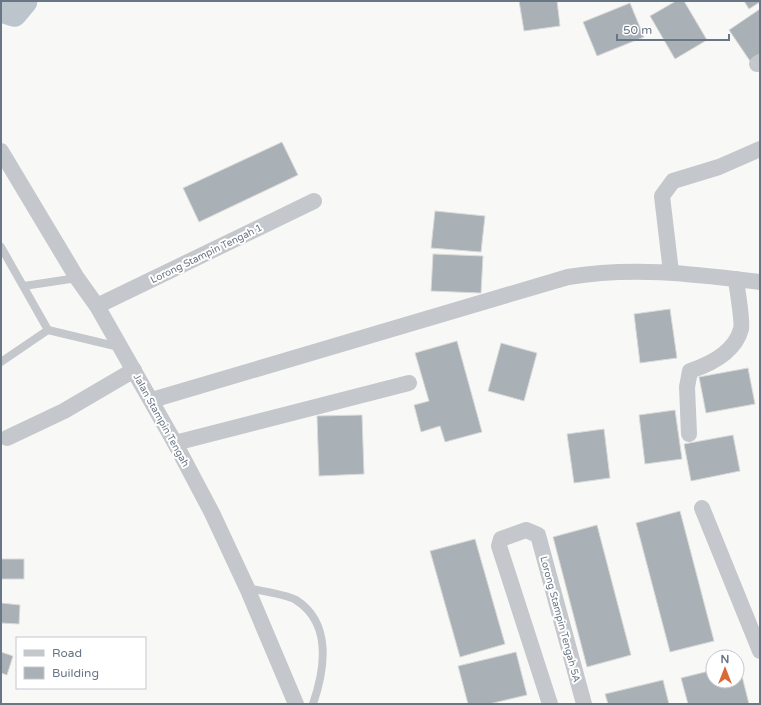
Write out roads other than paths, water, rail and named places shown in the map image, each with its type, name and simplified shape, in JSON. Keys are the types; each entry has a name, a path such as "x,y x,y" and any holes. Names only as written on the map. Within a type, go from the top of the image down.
{"street":[{"path":"671,272 662,196 673,181 719,167 760,149"},
{"name":"Jalan Stampin Tengah","path":"1,151 77,278 97,306 152,400 175,443 212,513 247,588 296,704"},
{"name":"Lorong Stampin Tengah 1","path":"97,306 314,201"},
{"path":"152,400 568,277 600,272 671,272 760,282"},
{"path":"689,434 687,387 690,371 708,365 733,347 742,328 736,279"},
{"path":"6,438 64,411 134,370"},
{"path":"175,443 409,383"},
{"path":"702,508 760,651"},
{"name":"Lorong Stampin Tengah 5A","path":"550,704 499,546 501,539 526,530 538,535 584,704"}],"lane":[{"path":"1,247 48,330 122,348"},
{"path":"24,286 77,278"},
{"path":"1,362 48,330"},
{"path":"247,588 295,599 314,618 322,638 323,655 320,684 313,704"}],"waterway":[{"path":"1,9 14,13 24,1"}]}
